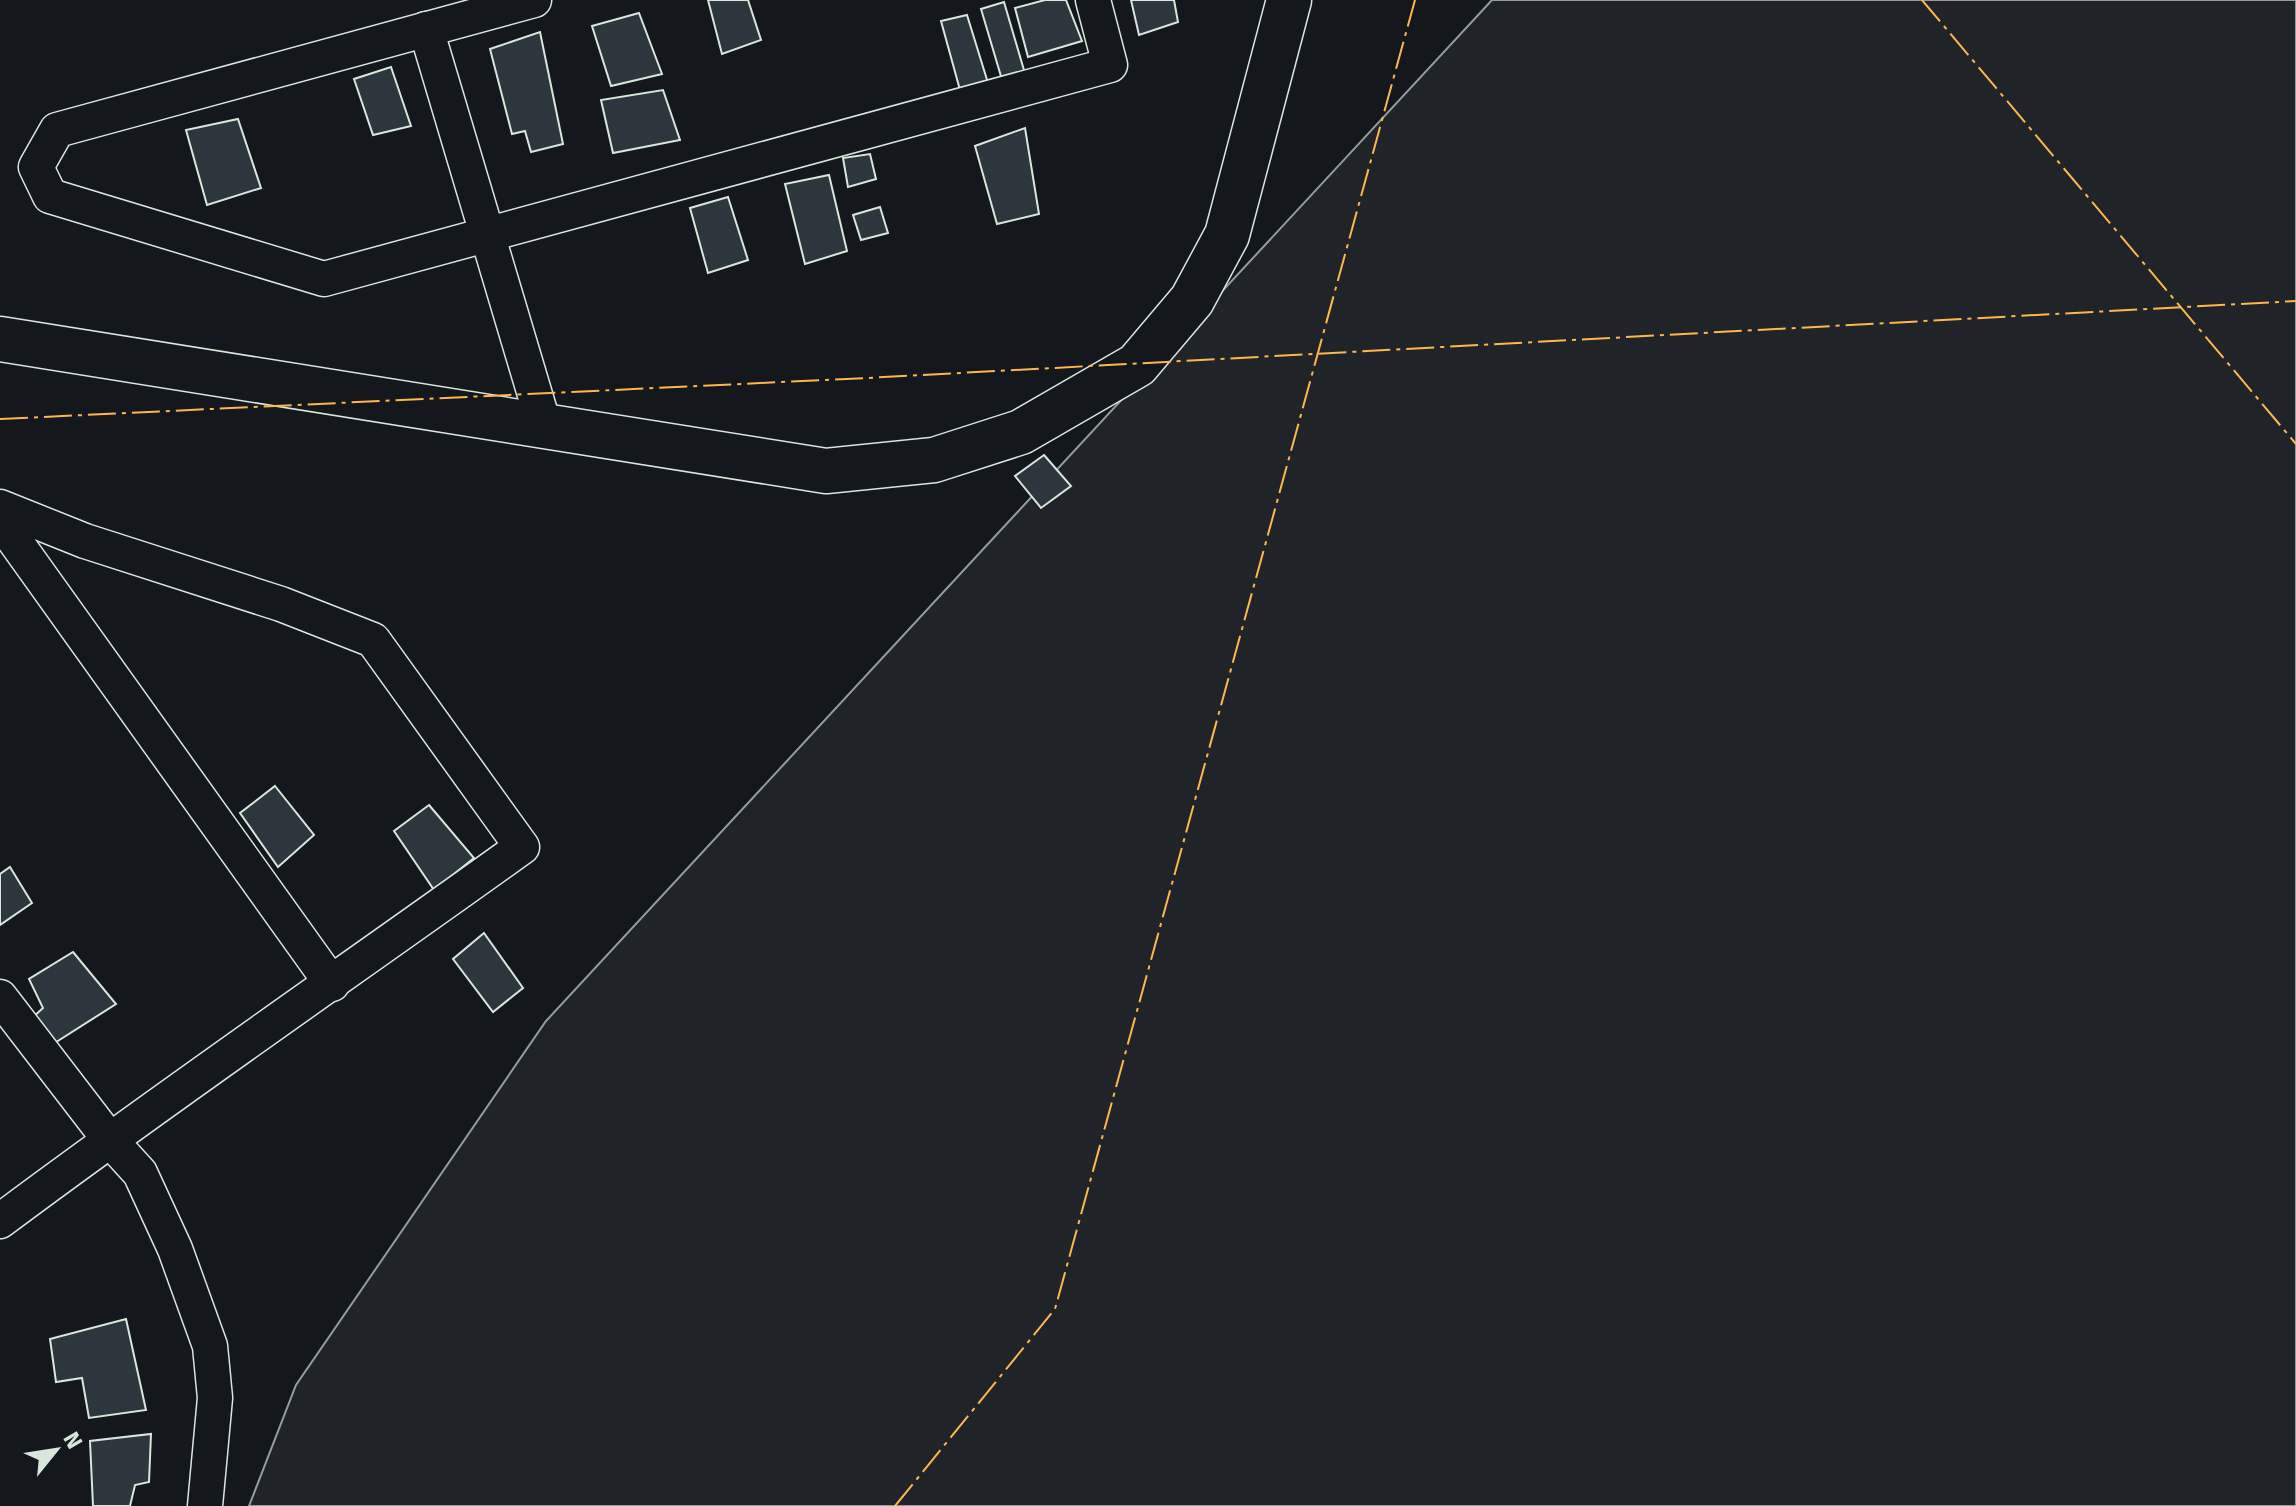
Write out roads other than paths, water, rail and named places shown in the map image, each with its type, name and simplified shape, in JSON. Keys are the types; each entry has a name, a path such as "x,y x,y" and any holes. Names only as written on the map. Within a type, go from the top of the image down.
{"street":[{"path":"534,0 57,130 36,167 50,196 324,279 1110,65 1093,0"},
{"path":"0,339 826,471 934,460 1021,432 1137,365 1192,300 1227,235 1289,0"},
{"path":"426,29 544,425"},
{"path":"0,507 85,541 281,604 373,640 522,847 109,1139 0,1221"},
{"path":"0,520 332,984"},
{"path":"0,997 109,1139 140,1173 175,1249 210,1346 215,1398 205,1506"}]}
